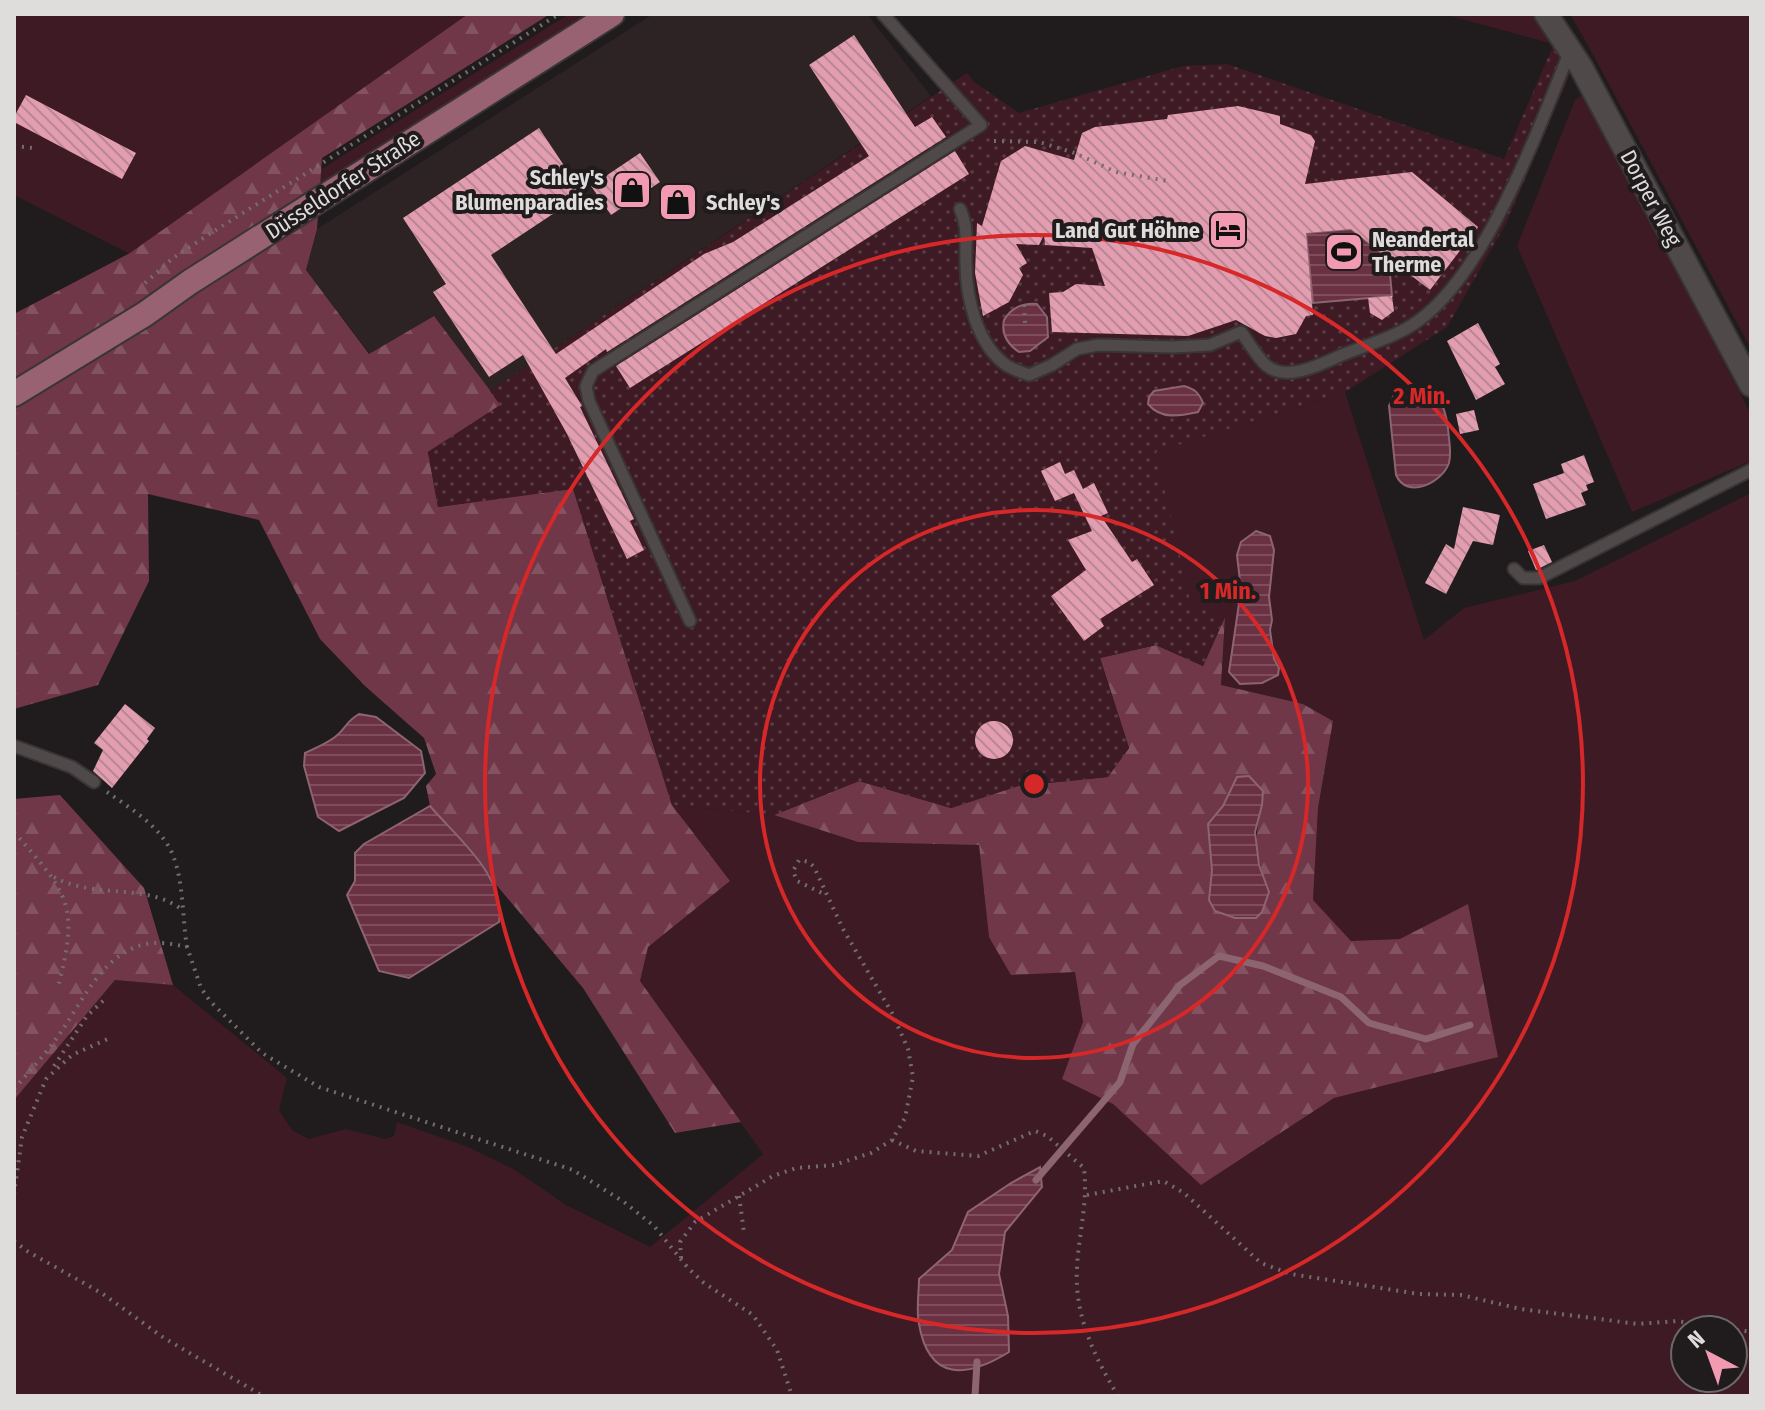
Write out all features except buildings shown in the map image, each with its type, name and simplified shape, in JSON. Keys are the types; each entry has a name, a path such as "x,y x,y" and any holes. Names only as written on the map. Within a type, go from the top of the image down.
{"main road":[{"name":"Düsseldorfer Straße","path":"14,394 612,14"}],"street":[{"name":"Dorper Weg","path":"1546,14 1571,51 1751,385"}],"lane":[{"path":"690,621 589,401 586,386 593,371 981,125 883,14"},
{"path":"960,209 967,223 968,288 976,321 989,348 1007,366 1029,375 1077,349 1098,345 1210,345 1241,332 1268,367 1285,372 1308,369 1410,327 1437,305 1468,269 1499,215 1571,51"},
{"path":"1514,569 1523,578 1539,578 1751,470"},
{"path":"14,746 72,767 94,782"}],"path":[{"name":"Düsseldorfer Straße","path":"145,283 173,258 208,235 559,14"},
{"path":"994,141 1039,142 1075,153 1116,172 1168,181"},
{"path":"14,146 33,148"},
{"path":"1024,305 1025,323"},
{"path":"94,782 146,820 171,852 180,888 187,947 201,988 262,1053 319,1087 573,1170 645,1219 704,1283 753,1315 777,1350 792,1396"},
{"path":"14,832 52,875 68,908 68,952 58,987"},
{"path":"681,1258 680,1242 687,1230 739,1196 773,1176 796,1168 834,1165 858,1159 892,1140 905,1118 913,1077 908,1049 814,867 803,859 799,860 793,871 797,881 826,895"},
{"path":"52,875 70,886 159,898 181,909"},
{"path":"14,1089 45,1054 89,988 112,963 132,948 153,942 187,947"},
{"path":"14,1194 22,1137 48,1075 87,1016 105,999"},
{"path":"48,1075 72,1055 107,1042 112,1037"},
{"path":"892,1140 916,1151 968,1157 1000,1149 1035,1131 1047,1136 1084,1168 1087,1195 1077,1265 1080,1317 1118,1396"},
{"path":"1087,1195 1163,1181 1184,1193 1261,1263 1291,1274 1419,1294 1461,1295 1521,1309 1614,1321 1638,1324 1677,1321 1751,1332"},
{"path":"739,1196 744,1232"},
{"path":"14,1241 103,1294 164,1338 263,1396"}],"shaded area":[{"path":"14,14 468,14 130,254 14,195"},
{"path":"569,14 588,14 14,380 197,247"},
{"path":"653,14 867,14 931,96 490,391 434,316 370,354 306,270 317,229"},
{"path":"1443,14 1534,14 1554,44"},
{"path":"1570,14 1751,14 1751,349 1590,49"},
{"path":"1554,44 1570,74 1507,222 1447,327 1345,392 1156,452 1191,604 1225,617 1203,666 1156,645 1100,658 1129,748 1108,777 1018,786 951,808 859,781 774,815 672,805 573,489 438,507 428,452 500,405 490,391 967,73 974,82 1019,113 1183,66 1227,64 1504,159"},
{"path":"1584,94 1751,414 1751,461 1632,512 1517,246 1575,100"},
{"name":"Neandertal Therme","path":"1351,229 1406,272 1390,274 1392,296 1313,303 1306,233"},
{"path":"1037,304 1047,317 1048,337 1030,351 1019,352 1006,338 1004,320 1018,307"},
{"path":"1184,386 1200,397 1203,403 1198,412 1165,415 1148,404 1154,391"},
{"path":"1414,387 1431,392 1442,404 1450,450 1449,463 1439,477 1416,487 1401,482 1396,475 1389,406 1394,395"},
{"path":"1345,392 1424,640 1464,608 1575,581 1751,493 1751,1396 14,1396 14,1100 115,980 173,985 287,1078 279,1110 292,1130 309,1139 346,1129 385,1139 394,1136 397,1122 468,1147 515,1170 566,1205 650,1247 763,1154 640,981 648,947 730,881 672,805 774,815 858,842 979,844 989,937 1075,972 1083,1022 1062,1079 1113,1104 1202,1184 1334,1098 1498,1057 1400,939 1351,941 1313,900 1318,808 1333,721 1303,704 1221,685 1225,618 1191,604 1155,452"},
{"path":"1256,531 1270,536 1274,550 1269,597 1270,630 1274,659 1279,668 1278,675 1262,683 1240,684 1229,672 1241,590 1237,555 1241,542"},
{"path":"359,714 376,717 421,751 425,773 404,798 339,831 318,817 304,766 305,753 335,737"},
{"path":"1249,776 1263,791 1255,832 1259,865 1269,892 1262,912 1256,918 1235,918 1215,911 1209,900 1212,870 1208,824 1223,806 1237,777"},
{"path":"430,806 488,874 499,905 499,922 409,978 379,971 347,895 355,881 355,853 364,844"},
{"path":"1040,1167 1042,1187 1005,1232 999,1274 1008,1316 1009,1352 979,1367 965,1370 952,1370 941,1365 931,1356 924,1343 919,1324 919,1279 952,1250 968,1212"}],"green space":[{"path":"468,14 550,14 322,158 317,229 306,270 369,354 434,316 501,405 428,452 438,507 573,488 672,805 730,881 648,947 640,981 741,1122 675,1133 583,988 430,806 426,786 436,774 424,738 365,686 320,639 259,520 148,494 149,581 98,685 14,709 14,314 130,253"},
{"path":"1225,617 1221,685 1303,704 1333,721 1318,808 1313,900 1351,941 1400,939 1468,904 1498,1057 1334,1098 1201,1185 1113,1104 1062,1079 1083,1022 1075,972 1011,975 989,937 979,845 858,842 774,815 859,781 951,808 1018,786 1107,777 1129,748 1100,658 1156,645 1203,666","holes":["1237,777 1262,805 1257,849 1269,892 1209,900 1212,870 1208,824 1223,806"]},
{"path":"60,795 144,888 173,985 115,980 14,1100 14,799"}],"waterway":[{"path":"1036,1180 1120,1082 1133,1044 1180,985 1219,956 1263,966 1341,997 1369,1023 1426,1039 1470,1025"},
{"path":"975,1396 977,1362"}],"place":[{"name":"Schley's Blumenparadies","path":"632,190"},
{"name":"Schley's","path":"678,202"},
{"name":"Land Gut Höhne","path":"1228,230"},
{"name":"Neandertal Therme","path":"1344,252"}]}
